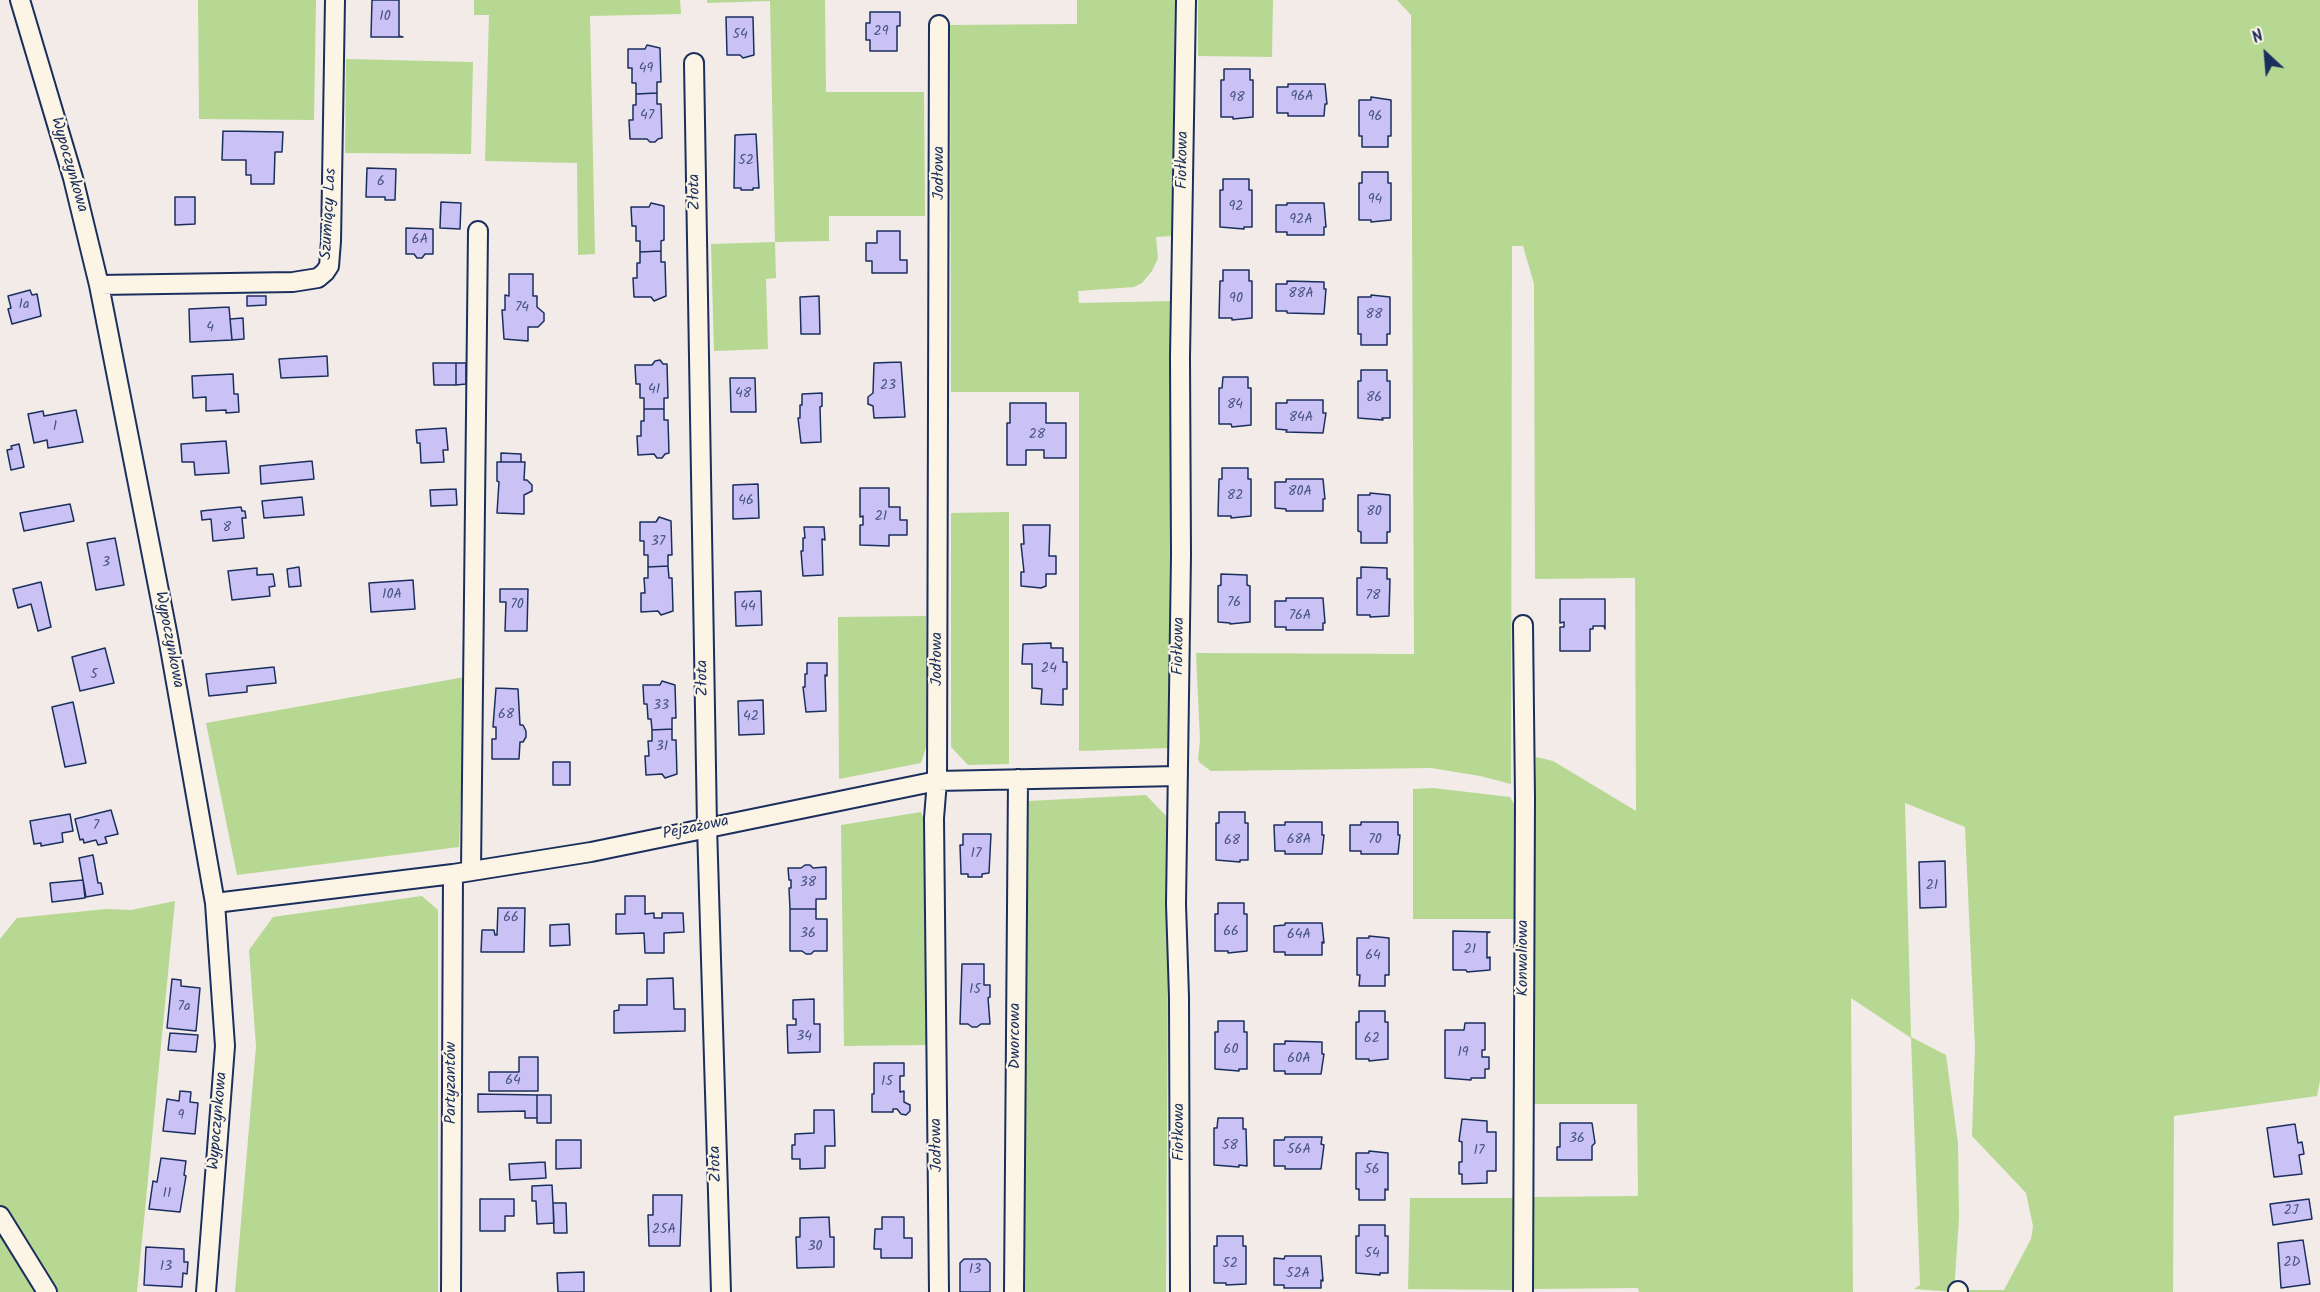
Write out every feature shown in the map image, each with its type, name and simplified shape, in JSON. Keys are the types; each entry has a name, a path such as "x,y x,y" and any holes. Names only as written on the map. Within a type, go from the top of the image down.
{"street":[{"name":"Wypoczynkowa","path":"20,0 73,178 99,285 168,637 215,903 225,1046 206,1292"},
{"name":"Szumiący Las","path":"99,285 293,282 318,278 325,272 328,266 331,241 334,0"},
{"name":"Fiołkowa","path":"1180,1292 1179,997 1176,904 1181,555 1180,357 1186,0"},
{"name":"Jodłowa","path":"939,25 937,781 934,818 939,1292"},
{"name":"Złota","path":"694,63 707,826 721,1292"},
{"path":"471,870 478,231"},
{"name":"Konwaliowa","path":"1523,625 1526,798 1523,1292"},
{"name":"Pejzażowa","path":"215,903 453,874 591,852 707,826 937,781 1178,776"},
{"name":"Dworcowa","path":"1014,1292 1018,779"},
{"name":"Partyzantów","path":"451,1292 453,874"},
{"path":"0,1216 47,1292"}],"green space":[{"path":"198,0 316,0 314,120 199,119"},
{"path":"474,0 680,0 681,14 590,16 595,254 578,255 577,163 485,161 489,15 474,15"},
{"path":"707,0 825,0 826,92 924,92 925,216 829,216 829,241 775,242 770,1 707,3"},
{"path":"1077,0 1175,0 1173,236 1156,237 1158,258 1152,271 1142,283 1134,287 1078,291 1079,303 1171,301 1169,748 1079,751 1079,392 951,392 950,25 1077,24"},
{"path":"1198,0 1273,0 1272,57 1198,56"},
{"path":"1397,0 2320,0 2320,1080 2317,1096 2174,1116 2173,1292 1968,1292 1968,1290 2004,1290 2031,1239 2033,1226 2026,1193 1972,1136 1975,1047 1965,827 1905,803 1911,1037 1946,1055 1958,1143 1959,1218 1954,1292 1914,1289 1920,1285 1911,1038 1851,998 1853,1292 1639,1292 1638,1288 1532,1289 1532,1197 1638,1196 1637,1104 1532,1104 1536,757 1553,761 1636,811 1635,578 1535,579 1534,284 1523,246 1512,246 1511,784 1431,768 1211,771 1200,763 1198,759 1200,740 1196,653 1414,654 1411,15"},
{"path":"346,59 473,62 471,154 345,153"},
{"path":"775,242 776,278 766,279 768,349 714,351 711,244"},
{"path":"1009,512 1009,764 968,765 951,747 951,513"},
{"path":"926,616 927,744 921,763 839,779 838,617"},
{"path":"465,677 459,847 237,875 206,723"},
{"path":"1433,788 1510,797 1516,807 1516,919 1413,919 1413,789"},
{"path":"1146,795 1169,819 1166,1292 1020,1292 1028,801"},
{"path":"921,812 927,827 929,1045 844,1046 841,825"},
{"path":"422,896 438,910 438,1292 235,1292 256,1046 249,950 273,917"},
{"path":"175,901 137,1292 55,1292 0,1207 0,939 17,918 106,909 131,910"},
{"path":"1410,1198 1516,1198 1514,1290 1408,1289"},
{"path":"0,1227 40,1292 0,1292"}],"building":[{"path":"372,0 399,0 399,36 403,37 371,37"},
{"path":"870,12 900,12 900,26 897,26 897,51 870,51 870,40 866,40 866,23 870,23"},
{"path":"726,17 753,17 754,55 743,58 740,55 727,55"},
{"path":"647,45 660,48 661,82 657,82 657,93 636,94 636,83 632,83 632,68 628,68 628,49 645,49"},
{"path":"1224,69 1250,69 1250,80 1253,80 1253,117 1233,119 1233,117 1221,117 1221,80 1224,80"},
{"path":"1288,84 1325,84 1327,104 1325,104 1324,116 1288,116 1288,113 1277,113 1277,87 1288,87"},
{"path":"657,93 657,104 661,104 662,138 655,142 647,139 630,139 629,120 633,120 636,94"},
{"path":"1371,97 1391,100 1391,136 1388,136 1388,147 1362,147 1362,136 1359,136 1359,100 1371,100"},
{"path":"223,131 283,132 282,152 275,152 274,184 251,184 251,175 246,175 246,160 222,160"},
{"path":"756,134 759,188 741,190 741,188 734,188 735,135"},
{"path":"367,168 396,169 395,200 385,200 385,197 366,197"},
{"path":"1362,172 1388,172 1388,183 1391,183 1391,220 1371,222 1371,220 1359,220 1359,183 1362,183"},
{"path":"1223,179 1249,179 1249,190 1252,190 1252,227 1244,227 1244,229 1220,227 1220,190 1223,190"},
{"path":"175,197 195,197 195,224 175,225"},
{"path":"441,202 461,203 460,229 440,228"},
{"path":"651,203 664,206 664,240 661,241 661,251 640,252 640,241 636,241 636,226 632,226 631,207 649,207"},
{"path":"1287,203 1324,203 1326,227 1324,227 1324,235 1287,235 1287,232 1276,232 1276,205 1287,205"},
{"path":"406,228 433,229 433,254 425,254 422,258 417,258 414,254 406,254"},
{"path":"877,231 900,231 900,260 907,260 907,273 872,273 872,261 866,261 866,243 877,243"},
{"path":"661,251 661,262 665,262 666,296 654,301 651,297 634,297 633,278 637,278 640,252"},
{"path":"1223,270 1249,270 1249,281 1252,281 1252,318 1232,320 1232,318 1219,318 1220,281 1223,281"},
{"path":"509,274 533,274 533,296 537,296 537,307 544,313 544,321 538,327 528,327 528,341 504,339 502,310 505,310 505,295 509,296"},
{"path":"1287,281 1324,282 1324,289 1326,289 1324,314 1276,311 1276,284 1287,284"},
{"path":"30,290 32,295 37,294 41,316 12,324 8,309 11,308 8,296"},
{"path":"1371,295 1390,297 1390,334 1387,334 1387,345 1361,345 1361,334 1358,334 1358,297 1371,297"},
{"path":"247,296 266,296 266,305 247,306"},
{"path":"819,296 820,334 801,334 800,297"},
{"path":"229,307 232,340 190,342 189,309"},
{"path":"243,318 244,339 232,340 230,319"},
{"path":"327,356 328,376 281,378 279,359"},
{"path":"660,360 663,364 667,364 668,398 664,398 664,409 644,409 644,398 640,398 640,384 636,384 635,365 652,365 655,361"},
{"path":"901,362 905,417 874,418 873,406 868,404 868,397 873,393 874,363"},
{"path":"433,363 456,363 456,385 434,385"},
{"path":"456,363 466,363 466,384 456,385"},
{"path":"1361,370 1387,370 1387,381 1390,381 1390,418 1382,418 1383,420 1358,418 1358,381 1361,381"},
{"path":"233,374 234,394 238,394 239,412 206,411 206,397 193,398 192,376"},
{"path":"1223,377 1248,377 1248,388 1251,388 1251,425 1232,427 1231,424 1219,424 1219,388 1222,388"},
{"path":"730,378 755,378 756,412 731,412"},
{"path":"822,393 821,442 801,443 798,418 800,418 802,394"},
{"path":"1287,400 1323,400 1323,413 1326,413 1323,433 1286,432 1287,430 1276,429 1276,403 1287,403"},
{"path":"1010,403 1046,403 1046,423 1066,423 1066,458 1044,458 1044,450 1026,450 1026,465 1007,465 1007,423 1010,423"},
{"path":"644,409 664,409 664,420 668,420 669,453 662,458 657,458 654,454 638,455 637,436 641,436"},
{"path":"76,410 83,442 48,448 47,440 34,443 28,414 43,411 44,416"},
{"path":"446,428 448,450 443,450 444,462 421,463 420,443 417,443 416,430"},
{"path":"226,441 229,473 195,475 194,462 182,462 181,444"},
{"path":"19,444 24,467 11,470 7,450"},
{"path":"501,453 521,454 521,462 501,462"},
{"path":"312,461 314,479 261,484 260,466"},
{"path":"497,462 525,462 524,480 532,485 532,491 524,495 524,514 497,513 499,482 497,481"},
{"path":"1222,468 1248,468 1248,479 1251,479 1251,516 1231,518 1231,516 1218,516 1219,479 1222,479"},
{"path":"1286,479 1323,479 1325,499 1323,499 1323,511 1286,511 1286,509 1275,508 1275,482 1286,482"},
{"path":"758,484 759,518 733,519 733,485"},
{"path":"860,488 889,488 889,507 900,507 900,520 907,520 907,535 889,535 889,546 860,545 860,525 863,525 863,516 860,517"},
{"path":"456,489 457,505 431,506 430,490"},
{"path":"1370,493 1390,495 1390,532 1387,532 1387,543 1361,543 1361,532 1358,531 1358,495 1370,495"},
{"path":"302,497 304,515 264,518 262,501"},
{"path":"70,504 74,521 24,531 20,513"},
{"path":"241,507 242,511 245,511 246,518 242,518 244,538 213,541 211,519 202,520 201,511"},
{"path":"659,517 671,521 672,555 668,555 668,566 648,567 648,555 644,555 644,541 640,541 640,522 656,522"},
{"path":"1023,525 1050,525 1049,556 1056,556 1056,574 1046,574 1046,586 1041,588 1021,586 1021,572 1024,572 1021,544 1024,544"},
{"path":"804,527 824,527 823,575 803,576 801,551 803,551 803,538 805,538"},
{"path":"115,538 124,585 96,590 87,543"},
{"path":"668,566 669,578 672,578 673,611 661,615 658,611 641,612 641,593 645,593 644,578 648,578 648,567"},
{"path":"299,567 301,586 289,587 287,569"},
{"path":"1361,567 1387,568 1387,579 1390,579 1389,616 1357,615 1357,578 1361,578"},
{"path":"257,568 257,575 273,574 275,586 269,587 270,596 232,600 228,571"},
{"path":"1221,574 1247,575 1247,585 1250,586 1250,622 1230,624 1218,622 1218,586 1221,585"},
{"path":"413,580 415,609 371,612 369,583"},
{"path":"41,582 51,627 38,631 31,604 18,608 13,589"},
{"path":"500,589 528,589 527,631 505,631 506,602 500,602"},
{"path":"761,591 762,625 736,626 735,592"},
{"path":"1286,598 1323,598 1325,623 1323,623 1323,630 1286,630 1286,627 1275,627 1275,601 1286,601"},
{"path":"1560,599 1605,599 1605,629 1604,626 1593,626 1593,629 1590,629 1590,651 1560,651 1560,627 1564,627 1564,622 1560,623"},
{"path":"1051,643 1051,648 1063,648 1063,662 1067,662 1067,689 1063,689 1063,705 1041,704 1042,689 1032,688 1032,664 1022,664 1023,644"},
{"path":"105,648 114,683 80,691 72,657"},
{"path":"807,663 827,663 826,711 806,712 803,687 805,687"},
{"path":"274,667 276,683 247,686 247,692 209,696 206,674"},
{"path":"662,681 675,685 676,718 672,718 672,729 652,730 651,719 648,719 647,704 644,704 643,685 660,685"},
{"path":"496,688 518,689 520,725 523,725 526,731 526,737 523,742 520,742 519,759 492,759 492,739 496,739 496,727 493,727"},
{"path":"763,700 764,734 739,735 738,701"},
{"path":"73,702 86,763 65,767 52,707"},
{"path":"672,729 672,740 676,740 677,774 665,778 662,774 646,775 645,756 649,756 648,741 652,741 652,730"},
{"path":"553,762 570,762 570,785 553,785"},
{"path":"111,810 118,834 105,837 107,843 98,845 96,840 84,843 83,839 80,840 75,819"},
{"path":"1219,812 1245,812 1245,823 1248,823 1248,860 1240,860 1240,862 1216,860 1216,823 1219,823"},
{"path":"70,814 73,831 62,833 63,842 41,846 41,843 34,844 30,821"},
{"path":"1285,822 1322,822 1322,835 1324,835 1322,854 1285,854 1285,851 1275,851 1274,825 1285,825"},
{"path":"1361,822 1398,822 1398,835 1400,835 1398,854 1361,854 1361,851 1350,851 1350,825 1361,825"},
{"path":"963,834 991,834 989,873 982,874 982,877 968,877 968,874 961,874 960,845 963,845"},
{"path":"93,855 98,883 101,883 103,894 86,897 79,858"},
{"path":"1945,861 1946,907 1920,908 1919,862"},
{"path":"805,865 813,868 826,867 826,899 816,899 816,909 790,909 791,880 789,880 788,868 801,868"},
{"path":"83,880 85,898 52,902 50,883"},
{"path":"625,896 645,896 645,914 654,913 654,918 662,918 662,913 683,913 684,932 664,933 664,953 645,953 644,933 616,934 616,914 625,914"},
{"path":"1218,903 1244,903 1244,914 1247,914 1247,951 1228,953 1228,951 1215,951 1215,914 1218,914"},
{"path":"498,908 525,908 524,952 481,952 482,930 494,930 497,935"},
{"path":"790,909 816,909 816,919 827,919 827,951 814,951 806,954 802,951 790,951"},
{"path":"1285,923 1322,923 1324,943 1322,942 1322,955 1285,955 1285,952 1274,952 1274,926 1285,925"},
{"path":"569,924 570,945 550,946 550,925"},
{"path":"1453,931 1490,932 1487,933 1487,958 1490,957 1490,970 1467,972 1466,970 1453,970"},
{"path":"1369,936 1389,938 1389,975 1385,975 1385,986 1359,986 1357,938 1369,938"},
{"path":"962,964 984,964 984,985 990,985 990,997 988,998 990,1024 972,1027 968,1024 960,1024"},
{"path":"673,978 674,1009 685,1009 685,1031 614,1033 614,1011 619,1010 619,1005 647,1005 647,979"},
{"path":"172,979 181,980 181,986 200,988 196,1031 167,1028"},
{"path":"814,999 814,1024 820,1024 820,1052 788,1053 787,1025 796,1025 796,1019 793,1019 793,1000"},
{"path":"1359,1011 1385,1011 1385,1022 1388,1022 1388,1059 1369,1061 1369,1059 1356,1059 1356,1022 1359,1022"},
{"path":"1218,1021 1244,1021 1244,1032 1247,1032 1247,1069 1239,1069 1239,1071 1215,1069 1215,1032 1218,1032"},
{"path":"1465,1023 1485,1023 1485,1050 1482,1050 1482,1057 1489,1057 1489,1069 1485,1069 1485,1078 1471,1078 1471,1080 1445,1078 1445,1030 1464,1030"},
{"path":"170,1033 198,1035 196,1052 168,1050"},
{"path":"1285,1041 1322,1042 1322,1054 1324,1054 1321,1074 1285,1074 1285,1071 1274,1071 1274,1044 1285,1044"},
{"path":"519,1057 538,1057 538,1091 489,1091 489,1072 519,1072"},
{"path":"874,1063 904,1063 904,1076 900,1076 900,1092 904,1091 904,1102 910,1105 910,1111 906,1115 901,1114 897,1109 893,1109 893,1112 872,1112"},
{"path":"180,1091 191,1092 190,1102 198,1103 195,1134 163,1131 167,1099 179,1101"},
{"path":"478,1094 537,1095 537,1118 525,1118 525,1111 478,1112"},
{"path":"537,1095 551,1095 551,1123 537,1123"},
{"path":"814,1110 834,1110 835,1146 825,1146 825,1168 800,1169 800,1159 792,1159 792,1145 795,1145 795,1134 814,1133"},
{"path":"1218,1118 1243,1118 1243,1129 1246,1129 1247,1166 1214,1165 1214,1128 1217,1128"},
{"path":"1462,1119 1487,1121 1487,1132 1496,1132 1496,1171 1487,1171 1487,1183 1462,1184 1459,1162 1462,1162 1462,1142 1459,1141"},
{"path":"1560,1123 1592,1123 1595,1143 1592,1146 1592,1160 1557,1160 1557,1147 1560,1147"},
{"path":"2295,1124 2298,1143 2302,1142 2304,1154 2299,1155 2302,1174 2274,1177 2267,1128"},
{"path":"1285,1137 1322,1137 1321,1144 1324,1145 1321,1169 1285,1169 1285,1166 1274,1166 1274,1140 1284,1140"},
{"path":"556,1140 581,1140 581,1168 556,1169"},
{"path":"1369,1151 1388,1153 1388,1190 1385,1189 1385,1200 1359,1200 1359,1189 1356,1189 1356,1153 1369,1153"},
{"path":"161,1158 186,1161 180,1212 149,1209 153,1181 157,1182"},
{"path":"545,1162 546,1178 510,1180 509,1164"},
{"path":"552,1185 554,1223 537,1224 536,1201 532,1201 532,1186"},
{"path":"653,1195 682,1195 680,1246 649,1246 648,1215 653,1215"},
{"path":"480,1199 514,1199 514,1216 505,1216 505,1231 480,1231"},
{"path":"2309,1199 2312,1219 2273,1225 2270,1204"},
{"path":"553,1203 566,1203 567,1233 554,1233"},
{"path":"829,1217 830,1237 834,1237 834,1267 797,1268 796,1237 800,1237 800,1218"},
{"path":"882,1217 904,1217 904,1238 912,1238 912,1258 881,1258 881,1249 874,1249 875,1229 882,1229"},
{"path":"1359,1225 1385,1225 1385,1236 1388,1236 1388,1273 1380,1273 1380,1275 1356,1273 1356,1236 1359,1236"},
{"path":"1217,1236 1243,1236 1243,1246 1246,1246 1246,1284 1214,1283 1214,1246 1217,1246"},
{"path":"2303,1240 2310,1284 2281,1288 2278,1243"},
{"path":"146,1247 184,1249 184,1262 188,1262 187,1274 183,1273 182,1287 144,1285"},
{"path":"1285,1256 1321,1256 1323,1281 1321,1280 1321,1288 1284,1288 1284,1285 1274,1285 1274,1258 1284,1259"},
{"path":"964,1259 986,1259 990,1263 990,1292 960,1292 960,1263"},
{"path":"584,1272 584,1292 558,1292 557,1273"}]}
